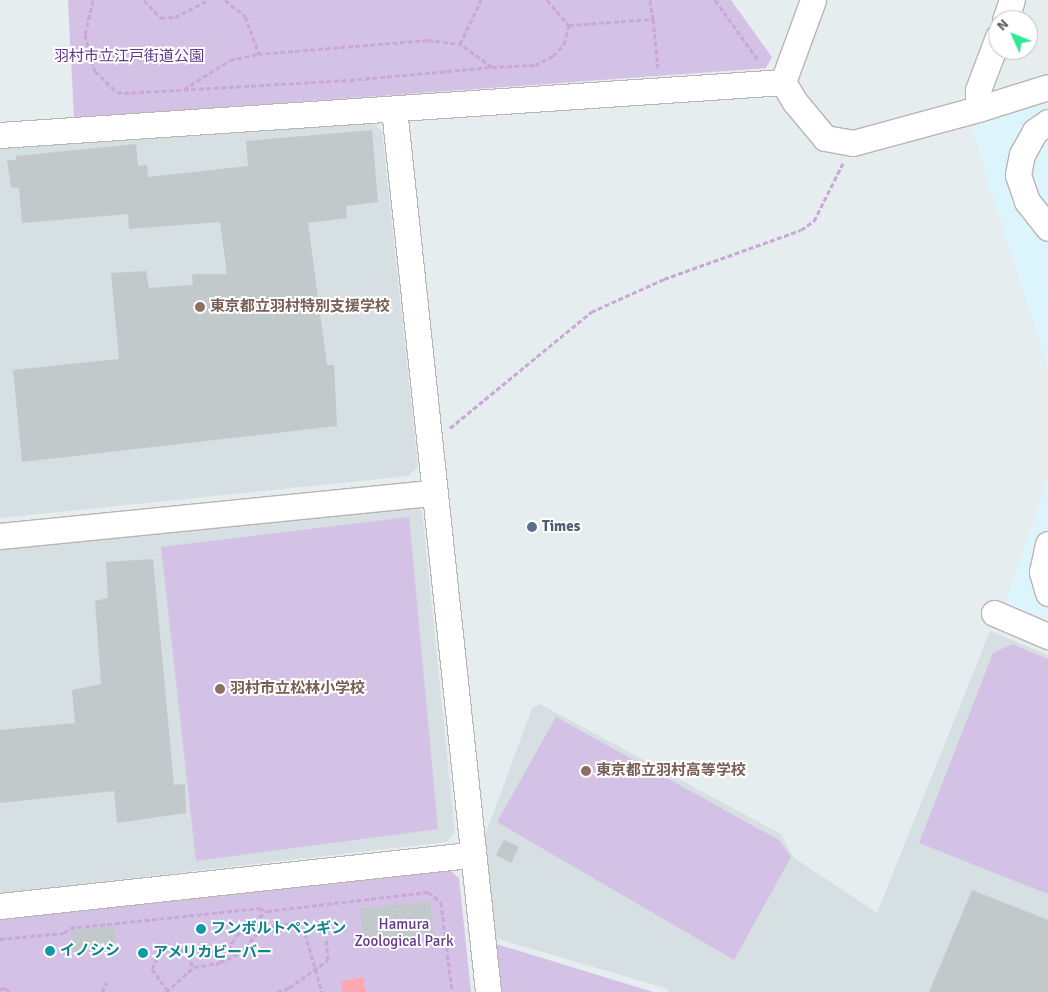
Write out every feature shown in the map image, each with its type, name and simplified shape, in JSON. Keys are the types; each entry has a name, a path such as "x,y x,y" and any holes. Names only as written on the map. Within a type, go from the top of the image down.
{"street":[{"path":"778,82 813,0"},
{"path":"978,109 978,90 989,60"},
{"path":"0,134 778,82"},
{"path":"778,82 825,138 853,143 978,109 1048,87"},
{"path":"394,109 433,493 488,992"},
{"path":"1048,122 1035,131 1022,154 1018,175 1027,201 1048,228"},
{"path":"0,536 433,493"},
{"path":"1048,544 1042,572 1048,593"},
{"path":"994,613 1048,636"},
{"path":"0,906 474,855"}],"path":[{"path":"93,0 85,34 95,71 117,92 350,80 535,65 553,56 564,44 569,25"},
{"path":"144,0 161,18 175,17 208,0"},
{"path":"225,0 245,16 259,54"},
{"path":"460,44 481,0"},
{"path":"547,0 569,25"},
{"path":"650,0 660,90"},
{"path":"715,0 778,82"},
{"path":"569,25 653,19"},
{"path":"183,89 230,60 259,54 428,40 460,44 492,67"},
{"path":"444,434 505,380 591,312 664,279 801,230 814,220 846,158"},
{"path":"0,939 64,933 70,928 258,908 267,911 434,894 442,902 452,992"},
{"path":"220,963 236,936 267,911"},
{"path":"194,966 177,943 157,957 152,969 167,991 194,966 220,963 240,953 262,928 290,922 305,933 322,992"},
{"path":"277,992 289,988 314,967 328,960 326,939"},
{"path":"102,992 107,982"},
{"path":"0,989 6,988 9,992"}],"shaded area":[{"path":"1048,103 1048,369 971,127"},
{"name":"東京都立羽村特別支援学校","path":"369,121 382,131 418,467 408,476 0,518 0,147"},
{"path":"1048,462 1048,623 1005,603 1046,486"},
{"name":"羽村市立松林小学校","path":"413,503 422,512 455,832 447,842 0,893 0,545"},
{"name":"東京都立羽村高等学校","path":"990,631 1048,655 1048,992 668,992 668,989 492,937 482,844 532,708 540,704 781,834 794,858 877,913"},
{"path":"363,977 366,992 343,992 341,982"}],"green space":[{"name":"羽村市立江戸街道公園","path":"68,0 731,0 772,57 766,68 74,118"},
{"path":"409,517 438,829 196,861 161,547"},
{"path":"1012,644 1048,659 1048,894 919,843 993,653"},
{"path":"556,717 779,840 791,857 734,960 497,822"},
{"name":"Hamura Zoological Park","path":"447,868 459,878 471,992 0,992 0,918"},
{"path":"493,943 653,992 498,992"}],"building":[{"path":"372,130 378,202 346,206 347,218 308,223 327,365 334,365 337,426 22,462 13,370 119,359 111,273 146,271 149,288 193,285 192,274 227,274 220,222 129,229 128,214 22,223 19,188 11,187 7,160 16,160 16,156 136,144 138,166 147,165 148,177 248,166 246,141"},
{"path":"153,559 174,785 185,784 186,813 117,823 114,791 0,803 0,730 75,723 72,690 101,684 95,601 108,598 106,562"},
{"path":"504,840 519,847 511,863 496,855"},
{"path":"972,890 1048,920 1048,992 929,992"},
{"path":"430,901 434,934 364,943 360,909"},
{"path":"114,926 116,949 73,953 70,931"}],"place":[{"name":"東京都立羽村特別支援学校","path":"200,307"},
{"name":"Times","path":"532,527"},
{"name":"羽村市立松林小学校","path":"220,689"},
{"name":"東京都立羽村高等学校","path":"586,771"},
{"name":"フンボルトペンギン","path":"201,929"},
{"name":"イノシシ","path":"50,951"},
{"name":"アメリカビーバー","path":"143,953"}]}
